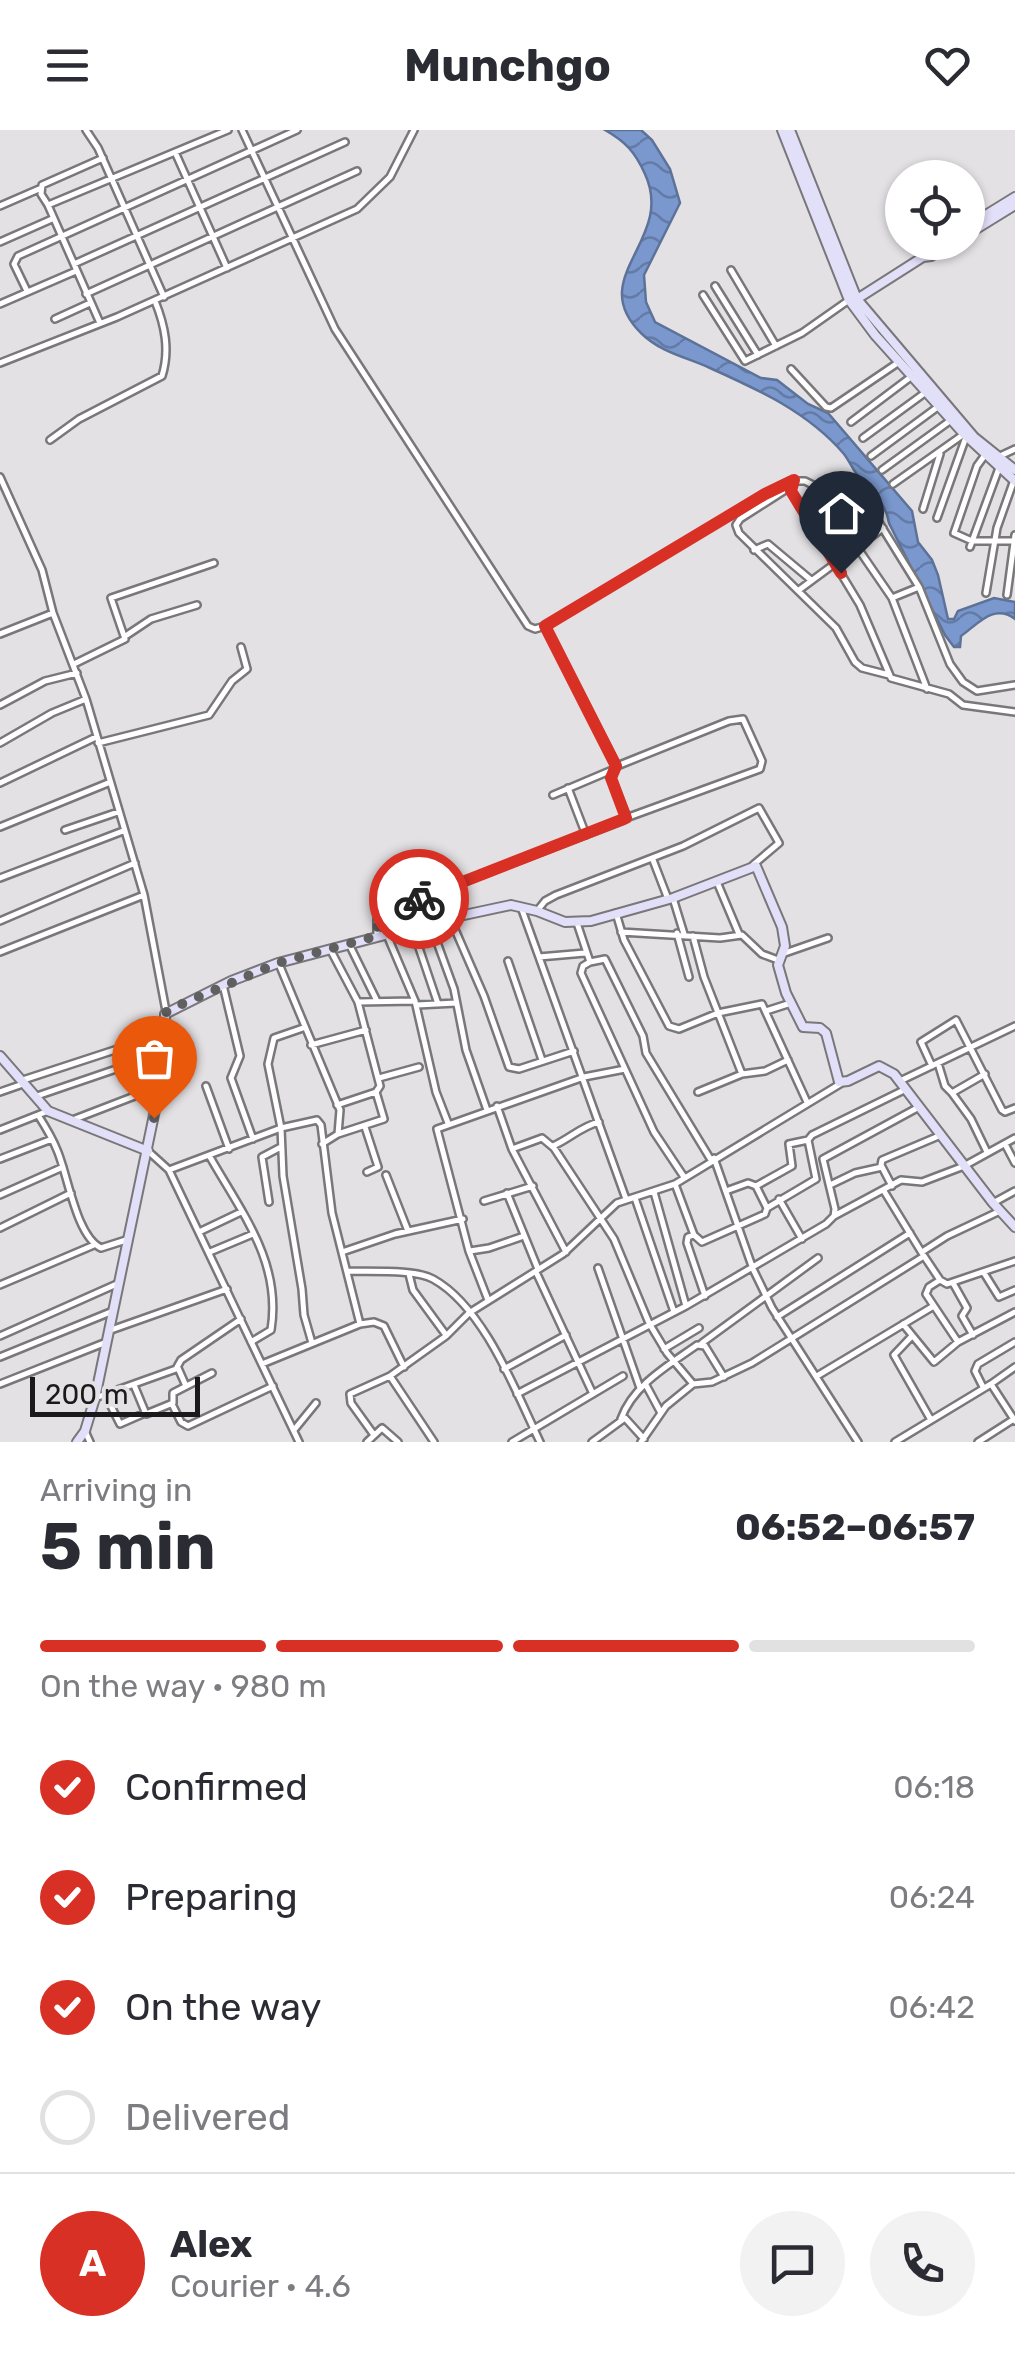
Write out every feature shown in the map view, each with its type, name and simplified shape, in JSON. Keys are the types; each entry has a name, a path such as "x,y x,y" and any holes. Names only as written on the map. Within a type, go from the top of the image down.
{"street":[{"path":"48,205 228,130"},
{"path":"242,130 291,240 344,343 522,621 536,629 545,626 794,480 815,485 875,516 918,587 950,664 963,682 977,690 1015,685"},
{"path":"27,291 14,260 297,130"},
{"path":"0,363 155,301 357,209 390,177 414,130"},
{"path":"786,130 853,300 938,406 1015,480 994,542 986,593"},
{"path":"88,131 164,297"},
{"path":"0,304 137,236 345,142"},
{"path":"174,152 227,268"},
{"path":"0,206 102,158"},
{"path":"86,294 357,171"},
{"path":"39,188 100,323"},
{"path":"985,216 1015,198"},
{"path":"985,224 1015,205"},
{"path":"0,242 52,219"},
{"path":"703,294 745,362 920,260"},
{"path":"731,270 776,346"},
{"path":"715,286 758,355"},
{"path":"853,300 952,413 1015,470"},
{"path":"50,440 83,417 162,376 165,332 155,301"},
{"path":"55,319 90,303"},
{"path":"790,369 831,408 899,362"},
{"path":"850,422 912,376"},
{"path":"863,438 926,392"},
{"path":"871,456 938,406"},
{"path":"882,470 951,420"},
{"path":"893,484 965,436"},
{"path":"937,518 965,436"},
{"path":"998,458 1015,449"},
{"path":"923,509 940,454"},
{"path":"985,455 977,466 954,533 972,543 1015,539 1007,595"},
{"path":"972,543 999,468"},
{"path":"0,477 42,570 53,614 86,699 144,895 166,1011 166,1052 148,1151 95,1398 85,1431 77,1442"},
{"path":"794,480 790,488 766,500 738,522 740,533 836,628 855,662 862,668 889,675"},
{"path":"790,488 867,619 894,680 948,694 963,706 1015,712"},
{"path":"799,590 883,528"},
{"path":"754,550 768,544 811,580"},
{"path":"857,547 892,598 927,690"},
{"path":"126,635 111,598 214,563"},
{"path":"892,598 918,587"},
{"path":"74,664 122,642 144,622 196,605"},
{"path":"0,634 53,614"},
{"path":"545,626 614,768 611,778 626,818"},
{"path":"0,783 97,740 209,715 228,686 247,669 241,648"},
{"path":"0,704 45,682 77,673"},
{"path":"0,743 52,713 86,699"},
{"path":"448,1123 436,1092 416,1003 376,918 760,769 762,761 743,719 729,721 553,794"},
{"path":"0,827 108,783"},
{"path":"568,788 586,834"},
{"path":"166,1011 278,963 500,907 521,907 577,923 616,913 670,898 752,865 779,843 759,808 653,859 545,900 537,911"},
{"path":"66,830 118,812"},
{"path":"0,878 124,831"},
{"path":"653,859 670,898 690,977"},
{"path":"0,921 135,863"},
{"path":"752,865 758,870 782,927 785,946 780,957 790,1004 803,1027 820,1028 826,1033 837,1078 842,1083"},
{"path":"716,879 739,934 762,954 780,957 828,938"},
{"path":"0,952 144,895"},
{"path":"521,907 626,1198"},
{"path":"616,913 621,932 674,1030 758,1003 766,1012 808,1102"},
{"path":"450,918 509,1067 519,1069 574,1051"},
{"path":"430,923 487,1110"},
{"path":"577,923 590,962"},
{"path":"412,928 438,1004"},
{"path":"621,932 720,938 739,934"},
{"path":"693,936 742,1074"},
{"path":"349,944 376,1001"},
{"path":"330,949 358,1002 380,1090 337,1105"},
{"path":"539,957 585,953"},
{"path":"684,1177 654,1132 581,973 582,966 590,962 605,959 643,1036 646,1053 712,1159 767,1298 858,1442"},
{"path":"508,961 542,1060"},
{"path":"278,963 337,1105 338,1134"},
{"path":"223,985 240,1056 231,1078 253,1139"},
{"path":"358,1002 456,1003"},
{"path":"766,1012 790,1004"},
{"path":"987,1153 971,1119 944,1086 921,1042 953,1021 958,1022 1003,1112 1015,1108"},
{"path":"900,1081 1015,1026"},
{"path":"303,1028 274,1038 268,1059 281,1128 304,1315 312,1343"},
{"path":"310,1045 366,1030"},
{"path":"0,1092 133,1044"},
{"path":"34,1097 166,1052"},
{"path":"0,1056 43,1113 81,1224 94,1245 101,1248 130,1238"},
{"path":"698,1092 788,1060"},
{"path":"374,1435 349,1397 404,1367 469,1313 566,1252 600,1216 626,1198 675,1184 808,1102 879,1066 900,1081 1015,1227"},
{"path":"378,1078 419,1067"},
{"path":"488,1301 470,1251 437,1129 497,1106 625,1068"},
{"path":"952,1093 985,1074"},
{"path":"72,1120 160,1086"},
{"path":"206,1086 230,1149"},
{"path":"756,1186 790,1168 789,1144 808,1140 826,1127 906,1089"},
{"path":"322,1144 385,1117 376,1092"},
{"path":"497,1106 512,1149 566,1252"},
{"path":"834,1216 823,1160 919,1108"},
{"path":"0,1130 43,1113 72,1120 148,1151 170,1170 299,1442"},
{"path":"170,1170 281,1128 317,1120 321,1125 332,1213 360,1324"},
{"path":"553,1146 572,1138 581,1127 599,1122"},
{"path":"365,1127 378,1167 366,1172"},
{"path":"892,1186 882,1160 940,1135"},
{"path":"512,1149 542,1138 553,1146 614,1239 649,1324 693,1384"},
{"path":"517,1394 705,1296 834,1216 892,1186 906,1179 922,1182 964,1166 1015,1138"},
{"path":"0,1159 52,1139"},
{"path":"808,1140 816,1179"},
{"path":"1005,1144 1015,1163"},
{"path":"269,1202 262,1156 281,1147"},
{"path":"210,1156 253,1234 273,1280 273,1326 251,1342"},
{"path":"0,1195 63,1167"},
{"path":"830,1186 855,1173 882,1167"},
{"path":"386,1175 408,1231"},
{"path":"675,1184 694,1235 702,1242 765,1214 779,1200 826,1175"},
{"path":"725,1191 748,1183 756,1186 767,1208"},
{"path":"484,1202 534,1186"},
{"path":"884,1191 940,1280"},
{"path":"622,1419 629,1420 643,1440 661,1413 693,1384 724,1377 790,1338 996,1207 1015,1191"},
{"path":"0,1228 71,1192"},
{"path":"654,1192 686,1306"},
{"path":"508,1193 537,1271 593,1394"},
{"path":"635,1198 674,1312"},
{"path":"779,1200 802,1239"},
{"path":"199,1232 241,1212"},
{"path":"342,1252 463,1219"},
{"path":"777,1317 910,1232"},
{"path":"209,1252 253,1234"},
{"path":"694,1235 688,1237 687,1243 705,1296"},
{"path":"470,1251 524,1236"},
{"path":"0,1285 94,1245"},
{"path":"592,1442 622,1419 627,1402 643,1386 818,1258"},
{"path":"958,1342 932,1307 926,1290 940,1280 953,1282 1015,1261"},
{"path":"598,1268 622,1338 643,1386 661,1413"},
{"path":"347,1271 433,1278 481,1326 540,1442"},
{"path":"984,1273 999,1297 1015,1290"},
{"path":"409,1274 414,1290 446,1336"},
{"path":"953,1282 967,1308 962,1316 973,1335"},
{"path":"0,1336 119,1283"},
{"path":"108,1331 226,1289"},
{"path":"817,1376 932,1307"},
{"path":"0,1358 113,1311"},
{"path":"902,1324 936,1362 958,1342 1015,1312"},
{"path":"186,1386 178,1362 241,1319"},
{"path":"262,1364 360,1324 374,1322 384,1326 404,1367"},
{"path":"664,1348 700,1328"},
{"path":"504,1369 566,1335"},
{"path":"912,1336 894,1355 931,1420"},
{"path":"978,1442 1014,1420 975,1371 978,1364 1015,1342"},
{"path":"0,1384 105,1343"},
{"path":"702,1344 724,1377"},
{"path":"895,1442 1015,1367"},
{"path":"95,1398 178,1368"},
{"path":"212,1373 172,1394 172,1404 186,1426 273,1386"},
{"path":"390,1376 434,1442"},
{"path":"512,1442 623,1376"},
{"path":"134,1385 145,1413"},
{"path":"105,1394 120,1424 172,1404"},
{"path":"294,1430 316,1403"},
{"path":"367,1442 384,1428 398,1442"},
{"path":"85,1431 90,1442"}],"water":[{"path":"605,130 641,130 652,140 670,169 680,203 644,275 646,302 655,322 761,378 777,380 808,404 828,413 912,511 918,542 938,575 948,619 954,619 958,611 994,598 1015,602 1015,619 1000,613 986,617 961,636 960,647 954,647 885,510 830,439 782,404 666,350 642,334 626,314 622,294 625,276 649,219 651,198 645,174 633,154"}],"way so far":[{"path":"154,1118 165,1062 164,1015 168,1010 278,963 377,936 378,916 419,899"}],"route":[{"path":"419,899 626,818 611,778 616,766 545,626 794,480 791,491 841,573"}]}
